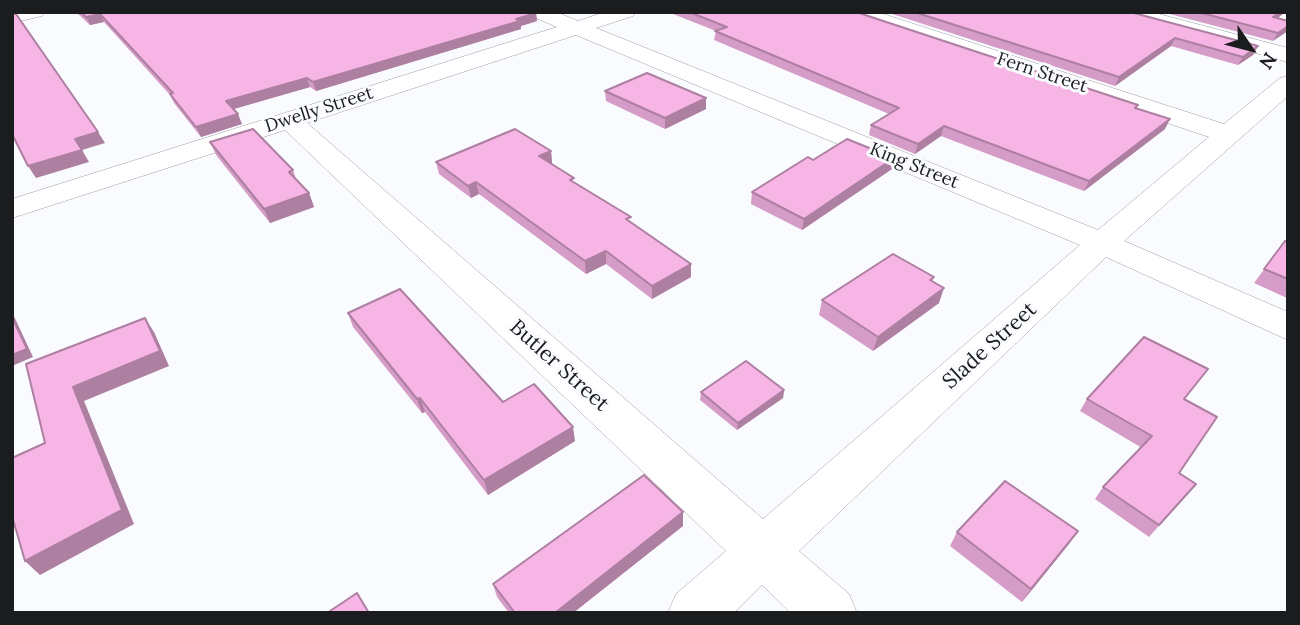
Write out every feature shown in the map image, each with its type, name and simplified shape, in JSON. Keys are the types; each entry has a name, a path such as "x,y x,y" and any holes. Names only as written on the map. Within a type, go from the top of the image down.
{"street":[{"path":"12,17 36,12"},
{"name":"King Street","path":"538,12 1102,243 1288,327"},
{"name":"Dwelly Street","path":"12,209 626,12"},
{"name":"Fern Street","path":"856,12 1228,134"},
{"path":"1127,12 1288,55"},
{"name":"Slade Street","path":"695,613 1102,243 1288,83"},
{"name":"Butler Street","path":"289,120 830,613"}],"building":[{"path":"81,12 536,13 516,19 520,21 313,82 307,78 226,101 238,114 196,127 170,94 173,93 100,14 86,17"},
{"path":"689,12 856,12 1138,105 1135,108 1170,119 1089,181 944,126 918,144 871,125 899,108 715,31 727,27"},
{"path":"914,12 1130,12 1258,46 1243,57 1175,38 1119,77"},
{"path":"1198,12 1280,12 1273,17 1288,21 1288,26 1278,33"},
{"path":"12,14 16,14 98,132 75,139 82,150 28,166 12,134"},
{"path":"647,73 706,98 665,118 605,91"},
{"path":"253,129 293,170 289,172 309,193 264,209 210,142"},
{"path":"515,129 551,151 539,156 574,178 570,180 631,217 626,219 691,264 652,286 606,251 585,261 476,182 468,186 436,162"},
{"path":"847,139 894,158 804,219 752,192 808,157 813,160"},
{"path":"1285,241 1288,242 1288,279 1264,269"},
{"path":"893,254 934,277 930,280 944,288 878,337 822,300"},
{"path":"400,289 503,402 534,384 573,427 484,480 420,398 417,399 348,313"},
{"path":"12,317 27,349 12,355"},
{"path":"145,318 160,351 73,387 122,510 25,561 12,516 12,458 45,443 26,364"},
{"path":"1144,337 1208,369 1184,399 1217,417 1179,473 1196,484 1159,525 1103,487 1152,436 1087,399"},
{"path":"746,361 784,390 738,423 701,392"},
{"path":"644,475 683,512 555,613 515,613 493,584"},
{"path":"1005,481 1078,531 1031,589 957,532"},
{"path":"357,593 369,613 327,613"}]}
